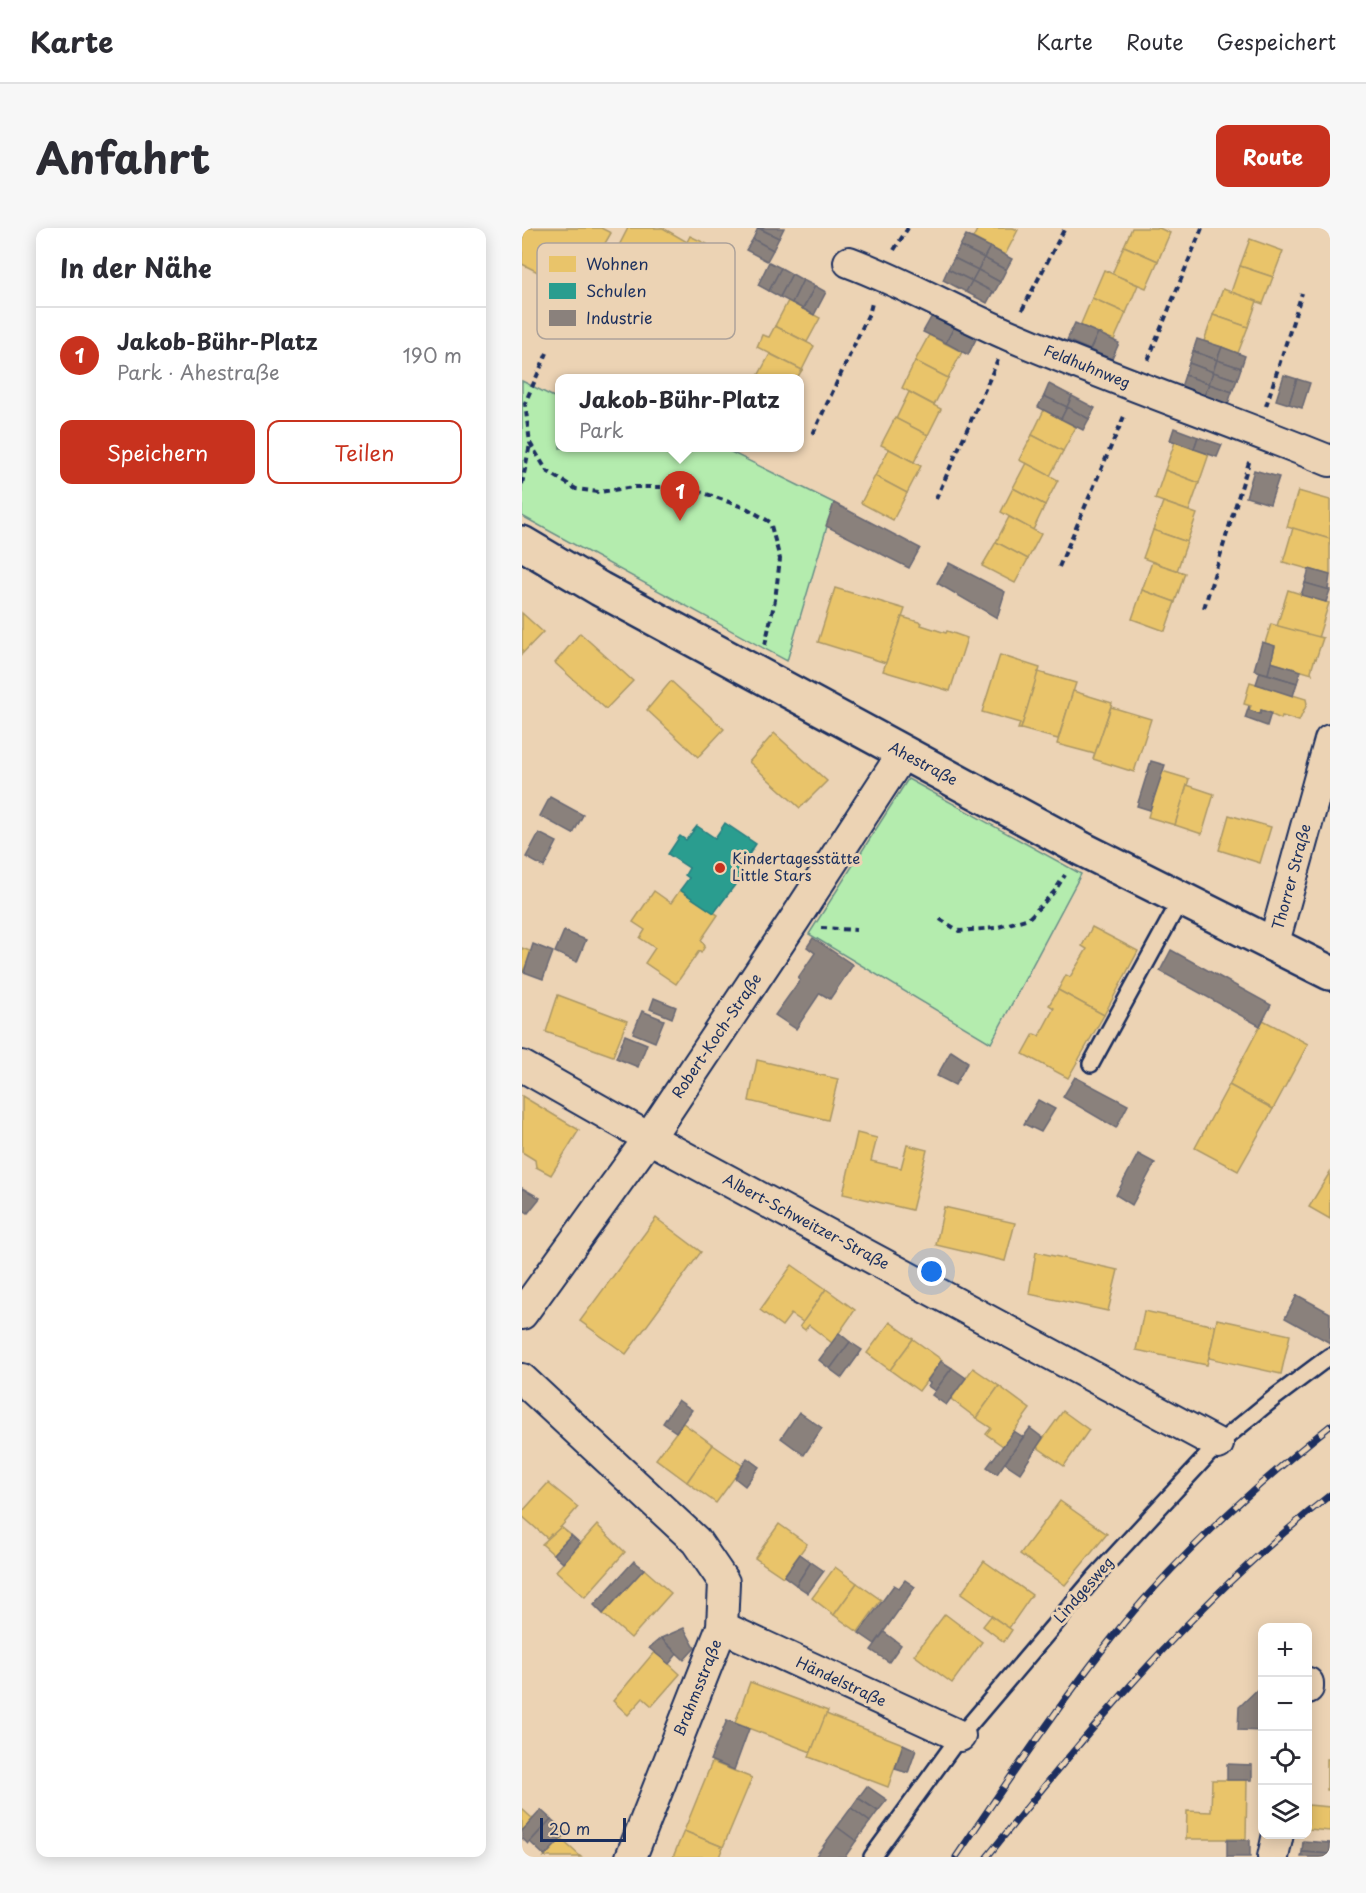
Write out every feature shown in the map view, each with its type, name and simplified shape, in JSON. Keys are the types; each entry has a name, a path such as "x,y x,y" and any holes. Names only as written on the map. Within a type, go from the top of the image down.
{"street":[{"name":"Feldhuhnweg","path":"849,262 879,273 1009,335 1137,388 1330,461"},
{"name":"Ahestraße","path":"522,543 600,589 1082,849 1330,973"},
{"name":"Thorrer Straße","path":"1273,946 1330,740"},
{"name":"Robert-Koch-Straße","path":"522,1314 649,1138 903,753"},
{"name":"Albert-Schweitzer-Straße","path":"522,1066 649,1138 1218,1444"},
{"name":"Brahmsstraße","path":"522,1379 696,1541 724,1582 722,1627 631,1857"},
{"name":"Händelstraße","path":"722,1627 960,1736"},
{"path":"1273,1857 1277,1839"}],"lane":[{"path":"1091,1064 1181,899"},
{"name":"Lindgesweg","path":"872,1857 960,1736 1095,1577 1218,1444 1330,1356"}],"path":[{"path":"813,434 870,311 879,273 909,228"},
{"path":"1059,567 1137,388 1202,228"},
{"path":"547,353 525,403 525,421 530,444 547,471 576,489 599,492 634,487 667,487 704,493 748,509 770,522 780,559 775,600 759,675"},
{"path":"522,484 530,444"},
{"path":"940,919 959,931 995,928 1029,918 1054,892 1082,849"}],"green space":[{"path":"522,381 555,398 555,452 731,452 834,503 787,661 522,516"},
{"path":"908,779 1081,874 991,1043 809,934"}],"building: Wohnen":[{"path":"523,228 601,228 611,233 605,243 537,243 537,272 522,264"},
{"path":"628,228 663,228 687,242 690,236 705,243 620,243"},
{"path":"978,228 1018,230 1005,255 973,238"},
{"path":"1132,228 1159,228 1170,233 1158,261 1124,246"},
{"path":"1250,239 1283,251 1273,277 1240,266"},
{"path":"1124,246 1158,261 1146,288 1112,274"},
{"path":"1240,266 1273,277 1263,304 1231,292"},
{"path":"1104,270 1138,285 1126,313 1092,298"},
{"path":"1223,289 1257,301 1248,327 1213,315"},
{"path":"1092,298 1126,313 1114,340 1080,326"},
{"path":"788,301 820,318 807,342 775,326"},
{"path":"1213,315 1248,327 1238,353 1204,341"},
{"path":"775,326 814,346 802,370 757,347 762,335 769,337"},
{"path":"929,335 962,352 948,378 915,361"},
{"path":"770,354 802,370 800,374 759,374"},
{"path":"915,361 948,378 934,405 902,388"},
{"path":"909,392 941,409 928,435 896,419"},
{"path":"1044,410 1076,427 1063,451 1032,435"},
{"path":"895,418 928,435 914,462 881,445"},
{"path":"1032,435 1063,451 1050,476 1019,460"},
{"path":"1175,442 1209,454 1199,483 1165,470"},
{"path":"889,449 921,466 907,493 875,476"},
{"path":"1026,463 1058,480 1045,505 1013,488"},
{"path":"1165,470 1199,483 1189,511 1155,499"},
{"path":"875,476 907,493 893,520 861,503"},
{"path":"1013,488 1045,505 1033,530 1001,512"},
{"path":"1298,491 1330,500 1330,539 1287,527"},
{"path":"1163,502 1197,514 1187,542 1153,530"},
{"path":"1009,517 1041,534 1028,559 996,542"},
{"path":"1293,528 1330,539 1330,575 1283,562"},
{"path":"1153,530 1187,542 1177,571 1143,558"},
{"path":"996,542 1028,559 1015,583 982,566"},
{"path":"1152,562 1185,573 1175,602 1142,590"},
{"path":"835,588 905,609 886,663 818,642"},
{"path":"1142,590 1175,602 1165,631 1132,619"},
{"path":"1288,590 1329,603 1318,638 1277,626"},
{"path":"522,613 543,632 522,654"},
{"path":"902,617 967,638 950,691 883,671"},
{"path":"1271,624 1323,638 1311,671 1312,674 1271,662 1275,646 1265,643"},
{"path":"580,633 633,681 606,709 555,663"},
{"path":"1000,655 1040,668 1021,729 1018,729 1020,723 982,712"},
{"path":"1038,672 1076,683 1058,739 1021,729"},
{"path":"671,681 724,729 698,757 647,710"},
{"path":"1250,682 1306,699 1307,704 1299,721 1282,716 1281,719 1261,710 1260,714 1249,710 1251,706 1244,704"},
{"path":"1073,691 1112,703 1095,754 1057,744"},
{"path":"1111,707 1151,719 1134,772 1093,759"},
{"path":"774,733 827,781 800,808 749,762"},
{"path":"1162,771 1189,779 1175,825 1148,817"},
{"path":"1187,785 1214,794 1202,834 1175,825"},
{"path":"1229,815 1271,827 1260,863 1219,850"},
{"path":"680,890 718,915 701,940 705,946 701,953 699,951 676,984 645,963 655,948 640,938 645,930 633,922 654,891 671,903"},
{"path":"1092,927 1138,951 1104,1015 1058,990 1066,975 1070,977 1087,949 1082,946"},
{"path":"522,948 532,952 522,974"},
{"path":"1058,990 1104,1015 1068,1078 1023,1054 1034,1034 1039,1036 1054,1008 1049,1005"},
{"path":"558,995 627,1021 613,1056 546,1032"},
{"path":"1263,1020 1308,1044 1273,1109 1229,1085"},
{"path":"757,1060 838,1079 828,1120 749,1101"},
{"path":"1229,1085 1273,1109 1238,1171 1195,1148"},
{"path":"522,1096 579,1130 551,1175 536,1167 535,1160 522,1152"},
{"path":"857,1133 877,1138 871,1161 901,1168 907,1145 927,1150 912,1210 843,1194"},
{"path":"1330,1172 1330,1219 1309,1207"},
{"path":"944,1207 1015,1223 1005,1261 936,1245"},
{"path":"656,1218 701,1252 626,1354 580,1321"},
{"path":"1036,1252 1118,1270 1108,1311 1029,1294"},
{"path":"792,1265 826,1289 803,1322 791,1314 782,1326 760,1310"},
{"path":"826,1289 855,1310 832,1343 809,1325 805,1330 800,1326"},
{"path":"1144,1311 1216,1326 1207,1365 1136,1350"},
{"path":"1217,1319 1290,1335 1281,1374 1209,1358"},
{"path":"890,1322 913,1339 890,1370 867,1353"},
{"path":"913,1339 942,1360 919,1391 890,1370"},
{"path":"973,1368 999,1386 976,1418 951,1399"},
{"path":"999,1386 1030,1409 1003,1446 986,1434 991,1428 976,1418"},
{"path":"1063,1411 1089,1430 1064,1466 1037,1447"},
{"path":"683,1423 713,1445 687,1482 656,1459"},
{"path":"713,1445 743,1466 716,1503 687,1482"},
{"path":"548,1483 578,1507 553,1536 551,1534 547,1538 522,1516 522,1512"},
{"path":"1060,1501 1107,1534 1065,1585 1020,1554"},
{"path":"779,1524 807,1544 783,1577 755,1558"},
{"path":"597,1525 625,1552 585,1597 556,1571"},
{"path":"561,1527 571,1535 553,1554 542,1544"},
{"path":"984,1561 1032,1595 1009,1628 961,1594"},
{"path":"835,1567 857,1583 834,1615 812,1598"},
{"path":"644,1569 671,1593 631,1638 603,1614"},
{"path":"857,1583 881,1600 858,1632 834,1615"},
{"path":"945,1614 982,1642 952,1683 914,1655"},
{"path":"991,1616 1012,1630 1004,1642 983,1626"},
{"path":"655,1651 680,1674 652,1706 643,1698 628,1715 613,1701"},
{"path":"750,1682 828,1711 811,1752 735,1723"},
{"path":"826,1714 903,1744 888,1787 809,1757"},
{"path":"1327,1759 1330,1759 1330,1790 1327,1790"},
{"path":"712,1762 752,1778 723,1847 684,1831"},
{"path":"1212,1780 1247,1780 1246,1839 1186,1839 1187,1811 1211,1812"},
{"path":"1312,1805 1330,1807 1330,1831 1312,1829"},
{"path":"522,1809 533,1819 522,1831"},
{"path":"684,1831 723,1847 719,1857 673,1857"},
{"path":"561,1839 581,1857 544,1857"}],"building: Schulen":[{"path":"725,823 756,844 738,871 741,877 714,913 680,890 689,878 685,875 689,868 668,854 680,836 686,840 697,826 715,838"}],"building: Industrie":[{"path":"758,228 779,238 773,250 753,239"},
{"path":"759,228 784,228 779,238"},
{"path":"966,235 990,247 984,258 960,246"},
{"path":"753,239 773,250 767,261 746,250"},
{"path":"960,246 984,258 978,270 954,258"},
{"path":"990,247 1012,259 1006,270 984,258"},
{"path":"954,258 978,270 972,281 948,269"},
{"path":"984,258 1006,270 1000,282 978,270"},
{"path":"769,262 781,268 769,291 758,285"},
{"path":"781,268 792,274 780,297 769,291"},
{"path":"948,269 972,281 966,292 943,280"},
{"path":"978,270 1000,282 994,293 972,281"},
{"path":"792,274 803,280 792,303 780,297"},
{"path":"803,280 815,286 803,309 792,303"},
{"path":"972,281 993,292 987,303 966,292"},
{"path":"815,286 826,292 814,315 803,309"},
{"path":"933,314 955,325 946,343 923,332"},
{"path":"1075,323 1098,333 1090,350 1067,340"},
{"path":"955,325 977,337 968,355 946,343"},
{"path":"1098,333 1119,343 1112,359 1090,350"},
{"path":"1197,339 1222,347 1217,360 1193,351"},
{"path":"1222,347 1245,356 1241,368 1217,360"},
{"path":"1193,351 1217,360 1213,372 1189,363"},
{"path":"1217,360 1241,368 1237,380 1213,372"},
{"path":"1189,363 1213,372 1209,384 1185,375"},
{"path":"1213,372 1237,380 1232,392 1209,384"},
{"path":"1185,375 1209,384 1204,396 1181,387"},
{"path":"1284,375 1297,379 1289,404 1276,400"},
{"path":"1297,379 1310,383 1302,408 1289,404"},
{"path":"1049,384 1072,396 1067,407 1044,396"},
{"path":"1209,384 1232,392 1228,404 1204,396"},
{"path":"1044,396 1067,407 1061,419 1038,407"},
{"path":"1072,396 1095,408 1089,419 1067,407"},
{"path":"1067,407 1089,419 1083,430 1061,419"},
{"path":"1174,428 1198,437 1194,449 1170,440"},
{"path":"1198,437 1222,445 1217,457 1194,449"},
{"path":"1254,470 1279,477 1270,504 1246,497"},
{"path":"834,503 920,548 909,568 826,526"},
{"path":"949,563 1005,592 997,618 937,583"},
{"path":"1309,569 1330,575 1328,590 1305,583"},
{"path":"1305,583 1330,590 1326,602 1301,595"},
{"path":"1262,642 1275,646 1268,674 1254,670"},
{"path":"1271,662 1301,671 1297,683 1268,674"},
{"path":"1260,672 1297,683 1293,696 1256,684"},
{"path":"1249,706 1249,710 1260,714 1261,710 1271,713 1267,726 1245,718"},
{"path":"1151,761 1165,765 1150,810 1137,806"},
{"path":"550,797 583,815 573,834 540,816"},
{"path":"539,833 557,842 544,867 526,857"},
{"path":"564,931 586,940 577,962 555,952"},
{"path":"813,938 853,965 830,999 820,993 796,1029 775,1015 800,980 798,978 815,953 807,947"},
{"path":"533,944 553,952 543,979 524,972"},
{"path":"1171,950 1271,1005 1260,1026 1160,971"},
{"path":"654,998 676,1007 672,1018 650,1009"},
{"path":"642,1011 664,1020 655,1042 633,1033"},
{"path":"625,1035 647,1044 638,1067 616,1058"},
{"path":"951,1051 968,1062 955,1085 937,1076"},
{"path":"1075,1077 1128,1105 1116,1128 1063,1097"},
{"path":"1038,1100 1055,1109 1041,1132 1024,1124"},
{"path":"1138,1154 1155,1163 1132,1205 1116,1195"},
{"path":"522,1188 540,1198 528,1213 522,1209"},
{"path":"1297,1295 1330,1313 1330,1343 1285,1318"},
{"path":"839,1333 850,1342 830,1369 819,1360"},
{"path":"850,1342 862,1350 842,1378 830,1369"},
{"path":"941,1361 952,1368 935,1391 928,1386 930,1383 927,1381"},
{"path":"952,1368 966,1378 946,1405 932,1395"},
{"path":"678,1400 692,1410 676,1432 663,1423"},
{"path":"799,1412 822,1428 804,1455 781,1438"},
{"path":"1030,1428 1043,1438 1020,1473 1005,1463"},
{"path":"1014,1431 1023,1437 997,1474 987,1467"},
{"path":"747,1458 759,1467 745,1486 735,1478"},
{"path":"571,1535 580,1543 563,1563 553,1554"},
{"path":"800,1554 811,1562 796,1585 784,1576"},
{"path":"634,1561 644,1569 603,1614 594,1605"},
{"path":"811,1562 824,1571 808,1593 796,1585"},
{"path":"905,1580 915,1587 875,1644 859,1633 894,1585 899,1588"},
{"path":"684,1628 695,1648 684,1660 661,1638"},
{"path":"884,1632 901,1645 889,1662 871,1650"},
{"path":"661,1638 677,1654 669,1664 649,1648"},
{"path":"1258,1689 1258,1731 1238,1730 1239,1707"},
{"path":"727,1720 749,1729 734,1770 710,1760"},
{"path":"903,1744 916,1750 908,1773 895,1769"},
{"path":"1227,1764 1252,1765 1252,1780 1227,1780"},
{"path":"867,1786 887,1800 878,1811 858,1798"},
{"path":"858,1798 878,1811 870,1822 851,1808"},
{"path":"851,1808 870,1822 856,1841 837,1827"},
{"path":"541,1810 551,1819 528,1844 522,1838 522,1831"},
{"path":"551,1819 567,1833 545,1856 530,1842"},
{"path":"837,1827 856,1841 845,1857 815,1857"},
{"path":"1227,1840 1250,1840 1250,1857 1227,1857"},
{"path":"1303,1841 1330,1843 1330,1854 1302,1852"},
{"path":"1302,1852 1330,1854 1330,1857 1301,1857"}],"railway":[{"path":"956,1857 1058,1709 1146,1597 1221,1520 1330,1426"},
{"path":"987,1857 1106,1712 1148,1666 1235,1577 1330,1495"}],"place":[{"name":"Jakob-Bühr-Platz","path":"680,521"},
{"name":"Kindertagesstätte Little Stars","path":"720,868"}]}
